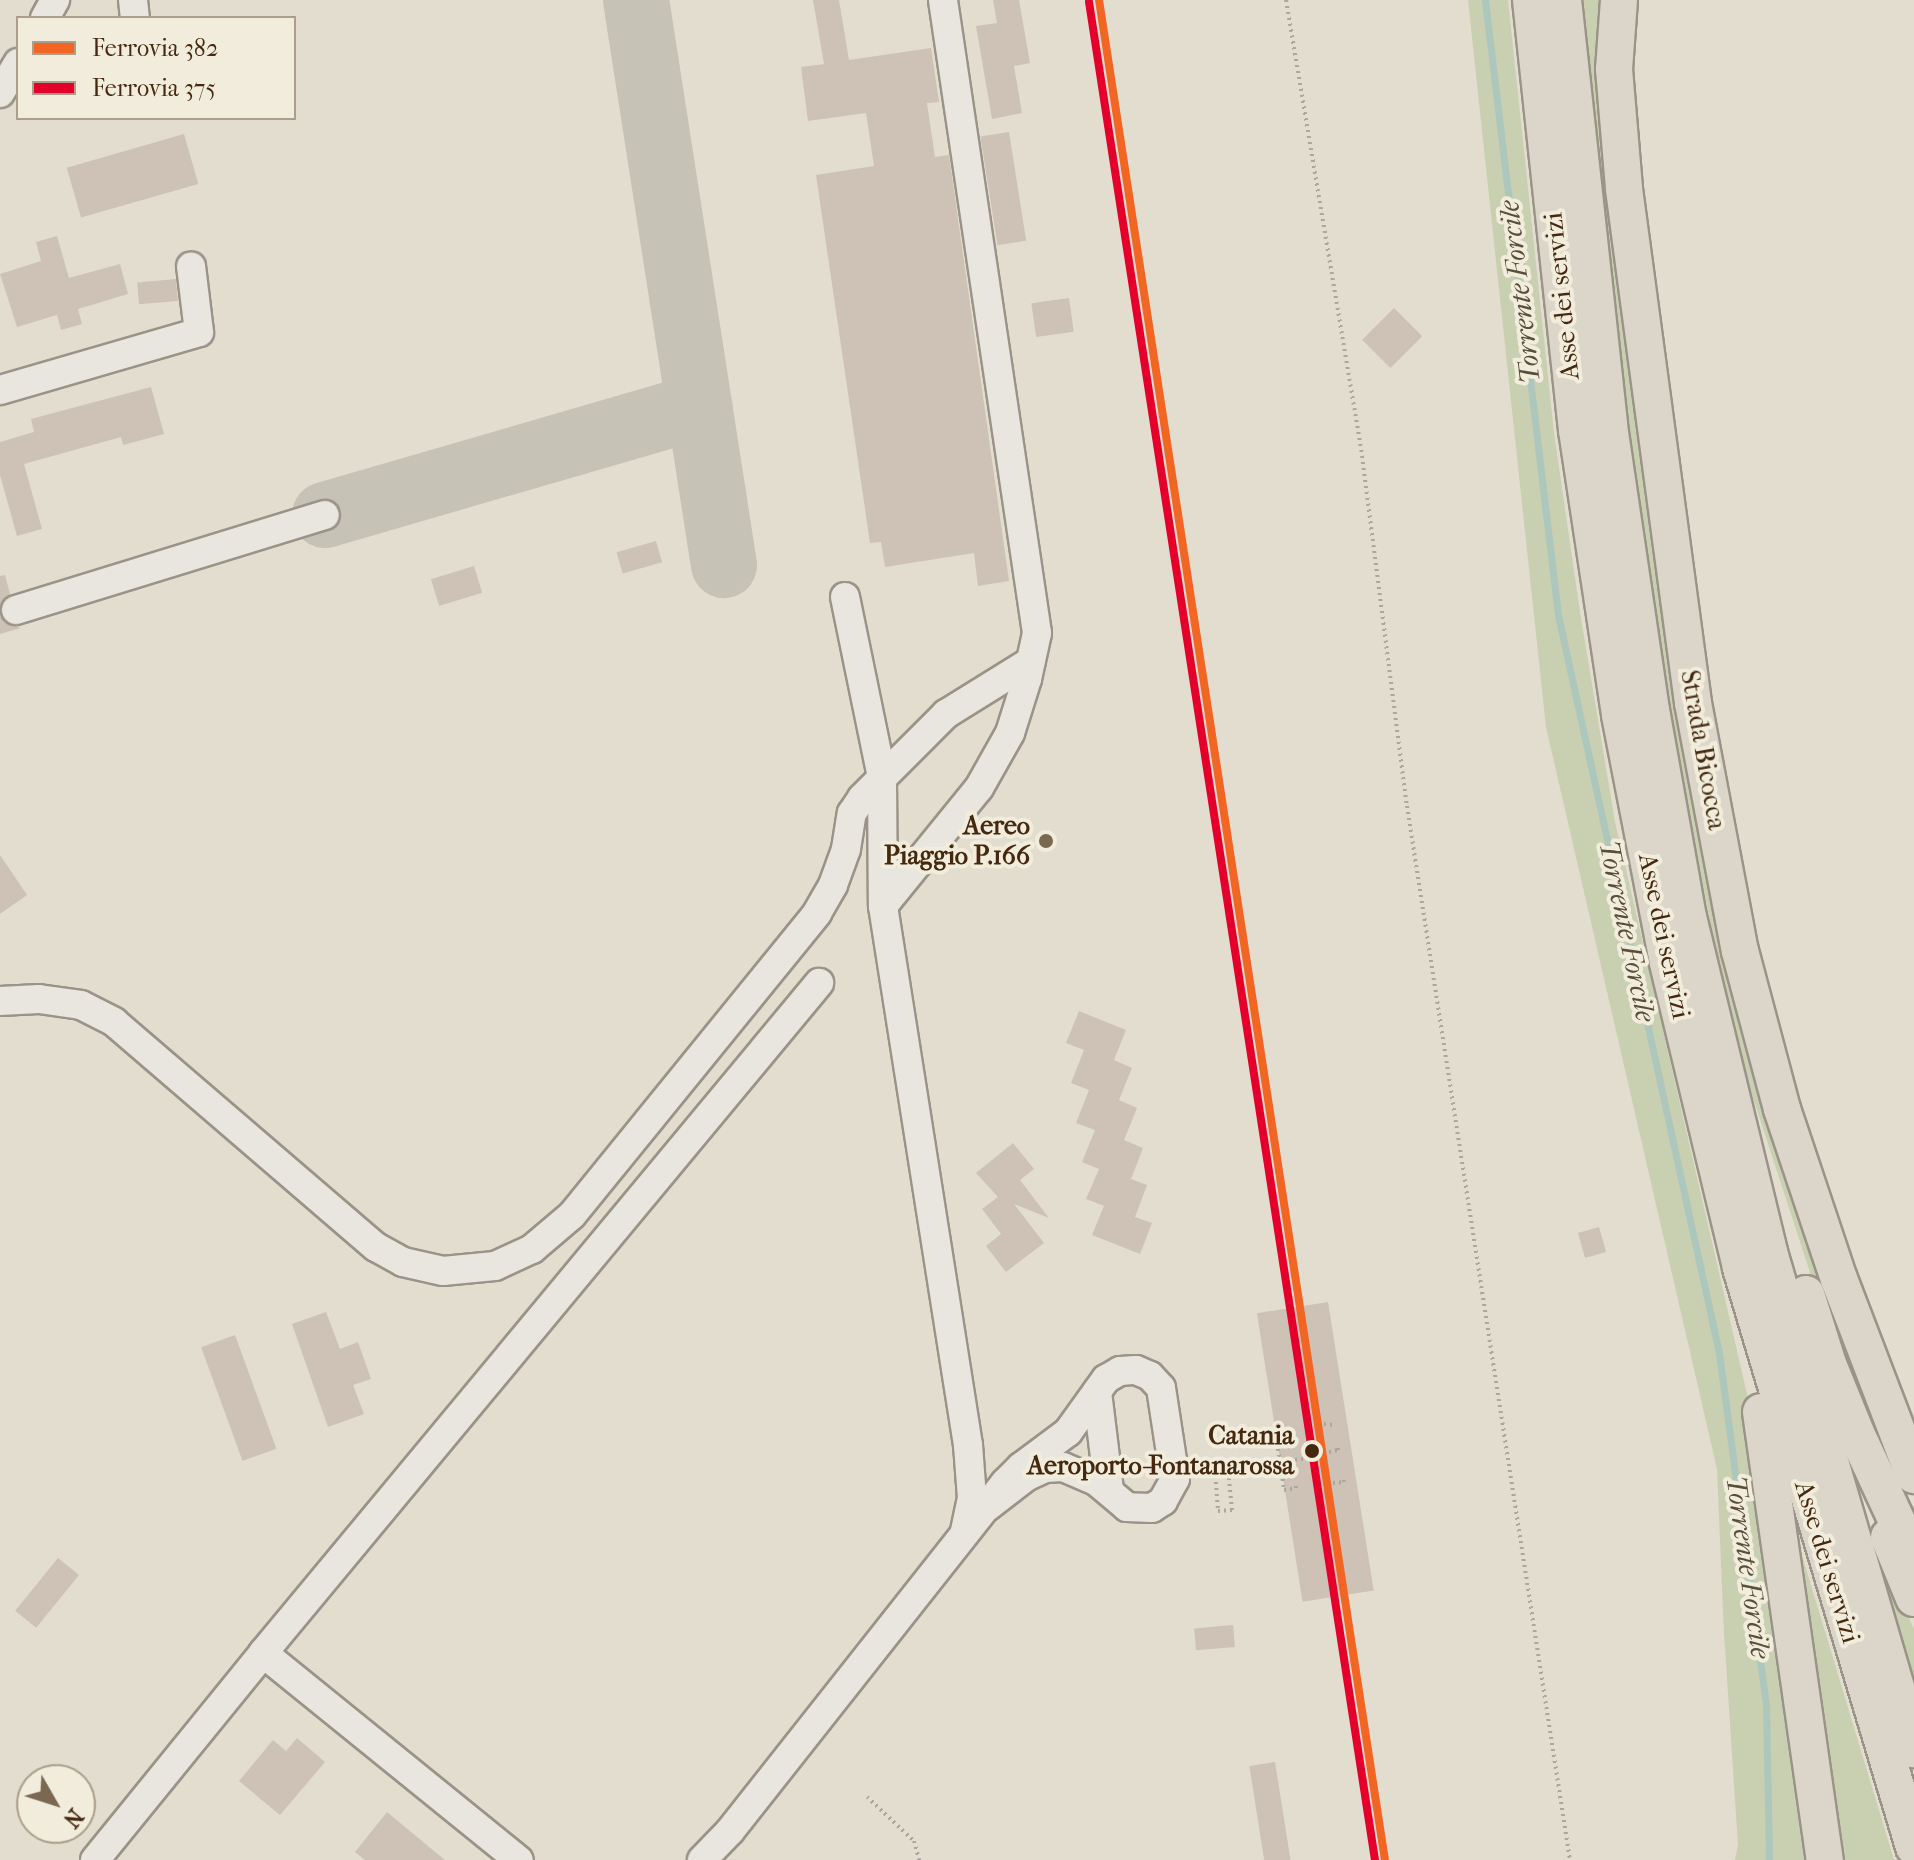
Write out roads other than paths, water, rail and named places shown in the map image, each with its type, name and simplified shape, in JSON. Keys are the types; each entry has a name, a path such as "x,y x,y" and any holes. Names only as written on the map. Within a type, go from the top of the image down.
{"main road":[{"name":"Asse dei servizi","path":"1531,0 1577,430 1620,715 1668,963 1741,1268 1914,1847"},
{"name":"Asse dei servizi","path":"1563,0 1609,426 1651,710 1688,917 1769,1252 1914,1749"},
{"name":"Strada Bicocca","path":"1619,0 1614,69 1624,189 1693,703 1740,951 1782,1109 1839,1279 1914,1475"},
{"path":"1718,1051 1772,1182 1828,1364 1914,1558"},
{"path":"1741,1268 1825,1860"},
{"path":"1856,1433 1875,1504 1914,1598"}],"street":[{"path":"883,906 979,788 1010,733 1037,633 943,0"},
{"path":"0,93 16,66"},
{"path":"0,390 199,332 191,266"},
{"path":"16,610 325,515"},
{"path":"845,597 882,777 883,906 968,1445 972,1498 964,1536"},
{"path":"0,1001 39,999 81,1005 114,1022 376,1247 403,1262 443,1271 495,1266 532,1249 572,1215 817,913 846,849 852,813 882,777 946,714 1030,662"},
{"path":"95,1860 819,983"},
{"path":"702,1860 730,1831 987,1507 1021,1467 1068,1432 1106,1379 1120,1371 1136,1370 1150,1376 1161,1388 1175,1479 1171,1491 1152,1508 1127,1507 1109,1490 1080,1472 1063,1467 1045,1468 1026,1477 987,1507"},
{"path":"1097,1392 1109,1490"},
{"path":"263,1653 519,1860"}],"waterway":[{"name":"Torrente Forcile","path":"1485,0 1558,615 1719,1353 1766,1703 1769,1860"}],"rail line":[{"name":"382","path":"1099,0 1385,1860"},
{"name":"375","path":"1089,2 1375,1860"}],"place":[{"name":"Aereo Piaggio P.166","path":"1046,841"},
{"name":"Catania Aeroporto-Fontanarossa","path":"1312,1451"}]}
